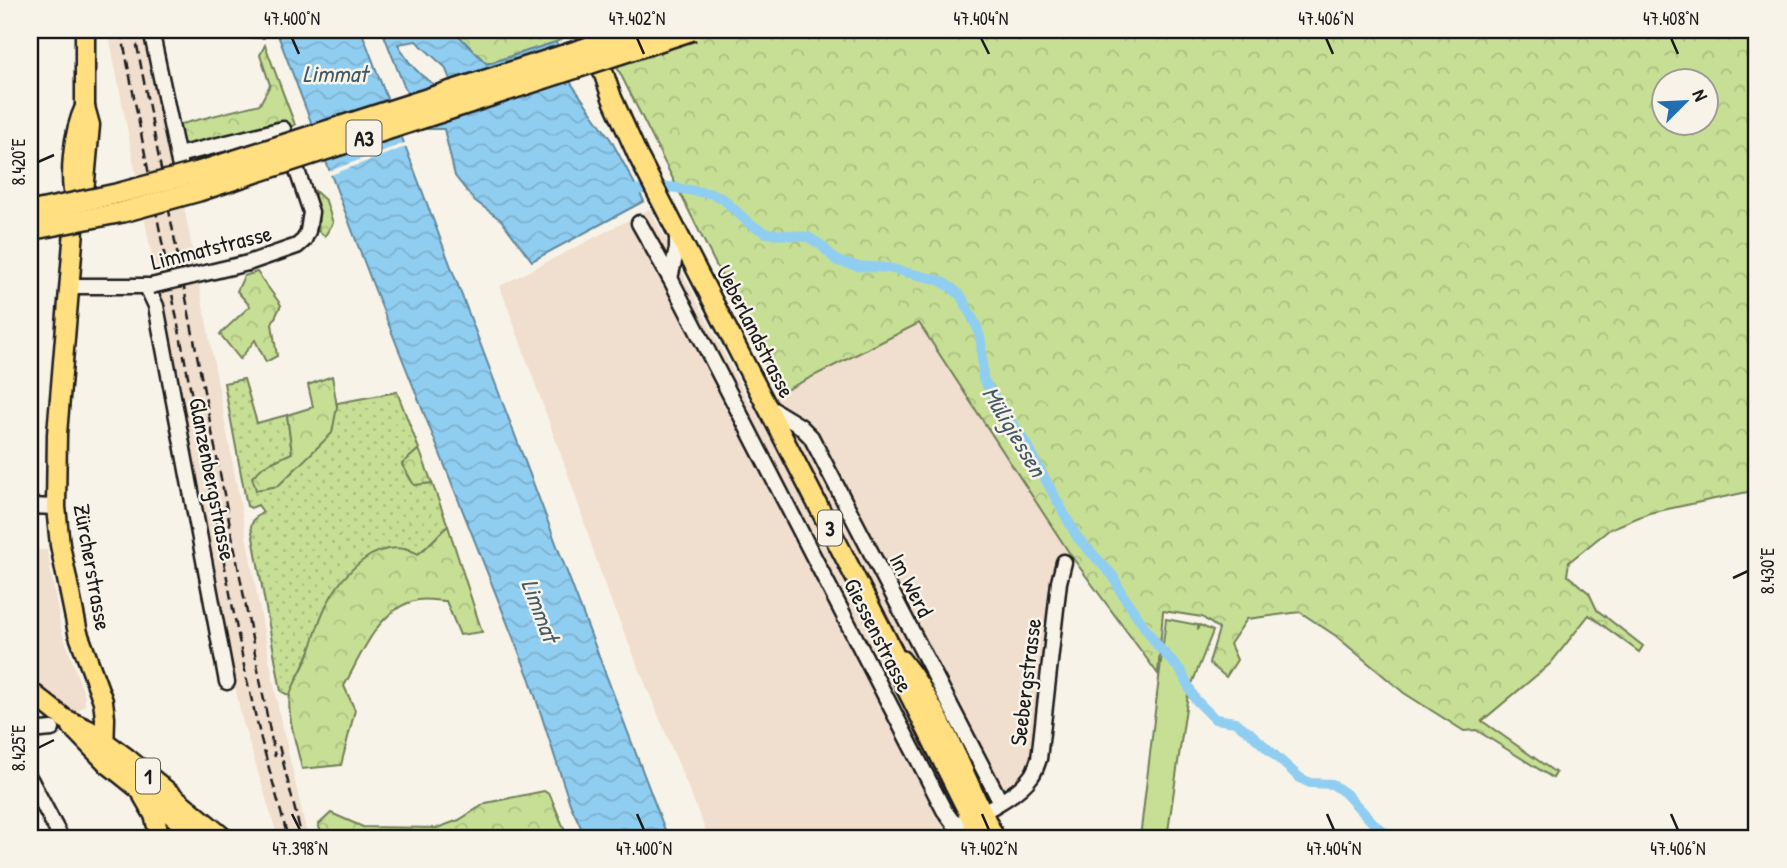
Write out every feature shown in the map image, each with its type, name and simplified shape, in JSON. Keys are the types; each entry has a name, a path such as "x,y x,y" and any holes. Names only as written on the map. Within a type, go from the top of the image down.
{"highway":[{"name":"A3","path":"30,212 116,194 198,172 642,30"},
{"name":"A3","path":"30,230 123,212 212,187 693,30"}],"main road":[{"name":"Zürcherstrasse","path":"85,30 85,107 77,124 72,192 76,205 57,434 56,507 60,545 78,632 103,701 103,741 108,764"},
{"name":"Ueberlandstrasse","path":"589,30 612,98 677,233 892,649 906,688 977,814 995,838"},
{"name":"1","path":"30,691 108,764 200,838"},
{"path":"64,724 89,716 103,701"},
{"name":"1","path":"64,724 89,730 224,838"},
{"path":"135,785 149,804 160,837"},
{"path":"160,837 174,816 192,812"},
{"name":"Ueberlandstrasse","path":"977,814 981,838"}],"street":[{"path":"150,30 186,200"},
{"name":"Limmatstrasse","path":"68,286 149,287 248,263 297,246 304,240 311,212 283,129 178,155"},
{"name":"Giessenstrasse","path":"639,223 670,278 944,810 957,831 977,814"},
{"path":"670,278 677,249 677,233"},
{"name":"Glanzenbergstrasse","path":"149,287 156,306 227,681"},
{"name":"Im Werd","path":"767,406 800,426 811,437 1000,801"},
{"path":"30,506 56,507"},
{"name":"Seebergstrasse","path":"977,814 1000,801 1032,775 1039,759 1059,582 1064,562"},
{"path":"30,731 64,724"},
{"path":"30,779 61,838"}],"shaded area":[{"path":"108,30 147,30 171,139 279,712 308,838 278,838 241,716"},
{"path":"650,209 750,404 780,393 919,323 1072,557 1046,771 976,838 709,838 605,586 574,491 500,286"},
{"path":"35,550 47,550 61,629 85,697 85,705 73,715 30,679 30,568"}],"green space":[{"path":"156,30 261,30 264,38 157,34"},
{"path":"453,30 577,30 556,42 486,64"},
{"path":"608,30 1757,30 1757,490 1649,513 1610,529 1569,562 1567,575 1589,593 1597,610 1643,646 1639,652 1589,615 1550,664 1482,721 1556,773 1553,778 1476,730 1464,731 1404,693 1336,636 1300,612 1247,619 1230,644 1237,660 1226,677 1209,663 1219,629 1202,617 1163,611 1158,674 1072,557 919,323 780,393 616,65"},
{"path":"265,45 295,125 290,127 285,124 188,145 182,141 178,129 181,124 260,104 270,85 260,55"},
{"path":"315,191 326,201 333,223 325,236 318,231"},
{"path":"257,272 281,305 272,324 277,356 266,362 255,340 240,359 220,334 250,306 237,291 244,276"},
{"path":"332,376 337,407 332,433 278,486 256,490 252,477 264,466 292,453 287,415 313,407 308,385"},
{"path":"244,379 257,423 287,415 292,453 264,466 257,490 337,407 337,403 397,392 419,449 402,465 414,485 432,483 448,526 418,554 405,548 311,648 290,696 281,691 251,526 254,519 263,512 258,505 251,508 247,506 224,383"},
{"path":"419,449 432,483 414,485 402,464"},
{"path":"448,526 482,632 460,635 446,601 418,600 392,612 373,634 344,686 355,710 341,765 302,769 291,722 290,695 333,593 352,569 376,553 404,549 418,554"},
{"path":"1166,619 1198,625 1198,630 1200,625 1213,631 1188,694 1167,838 1140,838"},
{"path":"544,791 550,795 568,838 556,838 553,832 536,832 513,838 324,838 318,825 331,813 363,827 437,828 459,820 486,803"}],"water":[{"name":"Limmat","path":"276,30 361,30 668,838 586,838 570,804 530,680 373,285"},
{"path":"382,30 453,30 487,64 556,42 571,83 611,140 644,201 532,261 501,220 474,200 455,176 444,129 421,129","holes":["416,41 445,67 456,94 422,76 398,44"]}],"pier":[{"path":"407,142 408,146 328,176 327,172"}],"waterway":[{"name":"Müligiessen","path":"627,188 632,190 670,187 713,194 723,199 750,224 766,233 808,237 821,245 837,261 857,266 888,268 939,280 953,289 961,296 977,327 981,341 983,379 1021,435 1077,537 1113,576 1157,645 1181,671 1195,699 1215,719 1235,722 1249,732 1300,778 1310,783 1332,784 1345,793 1376,826 1393,838"}],"railway":[{"path":"121,30 246,676 288,838"},
{"path":"134,30 275,757"},
{"path":"279,746 302,838"}]}
